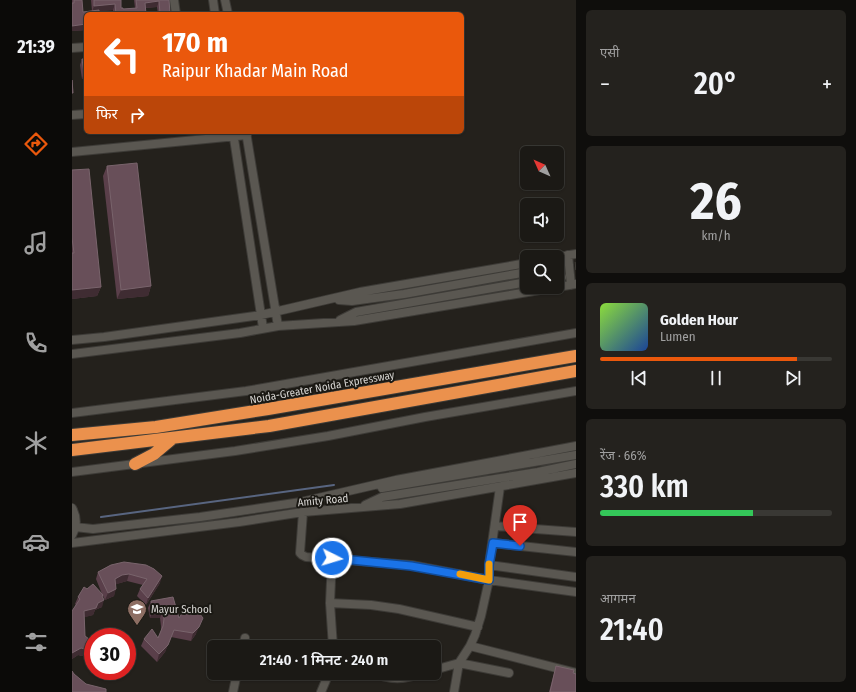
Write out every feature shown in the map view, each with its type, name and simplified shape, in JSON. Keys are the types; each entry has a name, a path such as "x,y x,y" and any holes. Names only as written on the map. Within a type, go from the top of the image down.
{"highway":[{"name":"Noida-Greater Noida Expressway","path":"72,435 156,427 268,410 576,356"},
{"path":"72,450 269,426 576,371"},
{"path":"135,464 154,454 173,438"}],"street":[{"path":"174,0 176,12"},
{"path":"213,0 215,12"},
{"path":"226,0 228,12"},
{"path":"72,48 84,47"},
{"path":"72,115 84,114"},
{"path":"72,152 233,134 263,328"},
{"path":"247,134 278,326"},
{"path":"72,354 240,333 278,326 354,321 574,285 572,254"},
{"path":"72,340 104,337 261,315 360,292 520,263"},
{"path":"332,299 352,301 404,294 520,273"},
{"path":"335,322 356,312 520,283"},
{"path":"72,413 246,391 576,333"},
{"path":"72,472 235,451 320,438 425,417 576,391"},
{"name":"Amity Road","path":"75,527 93,529 200,517 301,502 396,480 576,446"},
{"path":"363,488 383,488 576,454"},
{"path":"360,507 382,497 538,472 576,464"},
{"name":"Amity Road","path":"72,543 239,522 302,512 400,504 576,473"},
{"path":"454,692 459,663 470,646 478,627 489,580 489,565 500,487"},
{"path":"72,508 76,520 72,535"},
{"path":"302,512 300,552 302,556 411,566 489,580 576,592"},
{"path":"495,526 576,532"},
{"path":"493,543 576,552"},
{"path":"332,558 330,603 333,640"},
{"path":"489,565 576,578"},
{"path":"330,603 371,605 398,609 478,627"},
{"path":"470,646 576,673"},
{"path":"441,668 459,663 509,673"},
{"path":"233,692 236,680"},
{"path":"321,692 328,680"}],"building":[{"path":"74,0 82,0 83,12 99,10 99,12 84,12 84,24 72,26 72,3 74,3"},
{"path":"94,0 121,0 121,8 123,9 137,8 136,0 169,0 170,12 160,12 159,1 145,3 146,12 116,12 115,4 94,6"},
{"path":"82,59 84,59 84,73"},
{"path":"137,163 151,286 121,290 107,166"},
{"path":"89,169 101,287 72,290 72,253 74,253 72,238 72,170"},
{"path":"124,562 146,565 154,569 162,576 148,598 140,589 147,579 129,574 122,575 115,579 116,589 108,593 98,572 111,565"},
{"path":"93,584 103,595 104,600 98,603 96,608 84,611 84,649 81,648 72,653 72,611 80,599 78,597 84,587 87,589"},
{"path":"173,597 179,618 185,609 196,609 203,618 199,627 193,633 174,630 168,645 159,654 144,639 152,629 158,638 163,626 163,611 153,610 151,601"},
{"path":"556,666 574,670 573,673 576,674 576,692 550,692"},
{"path":"72,671 86,684 106,689 106,692 72,692"}],"waterway":[{"path":"101,517 334,485"}],"tunnel":[{"path":"564,267 576,266"}],"slow traffic":[{"path":"460,574 489,580 489,564"}],"place":[{"name":"Mayur School","path":"137,626"}],"route":[{"path":"332,558 411,566 489,580 489,565 493,543 520,546"}]}
